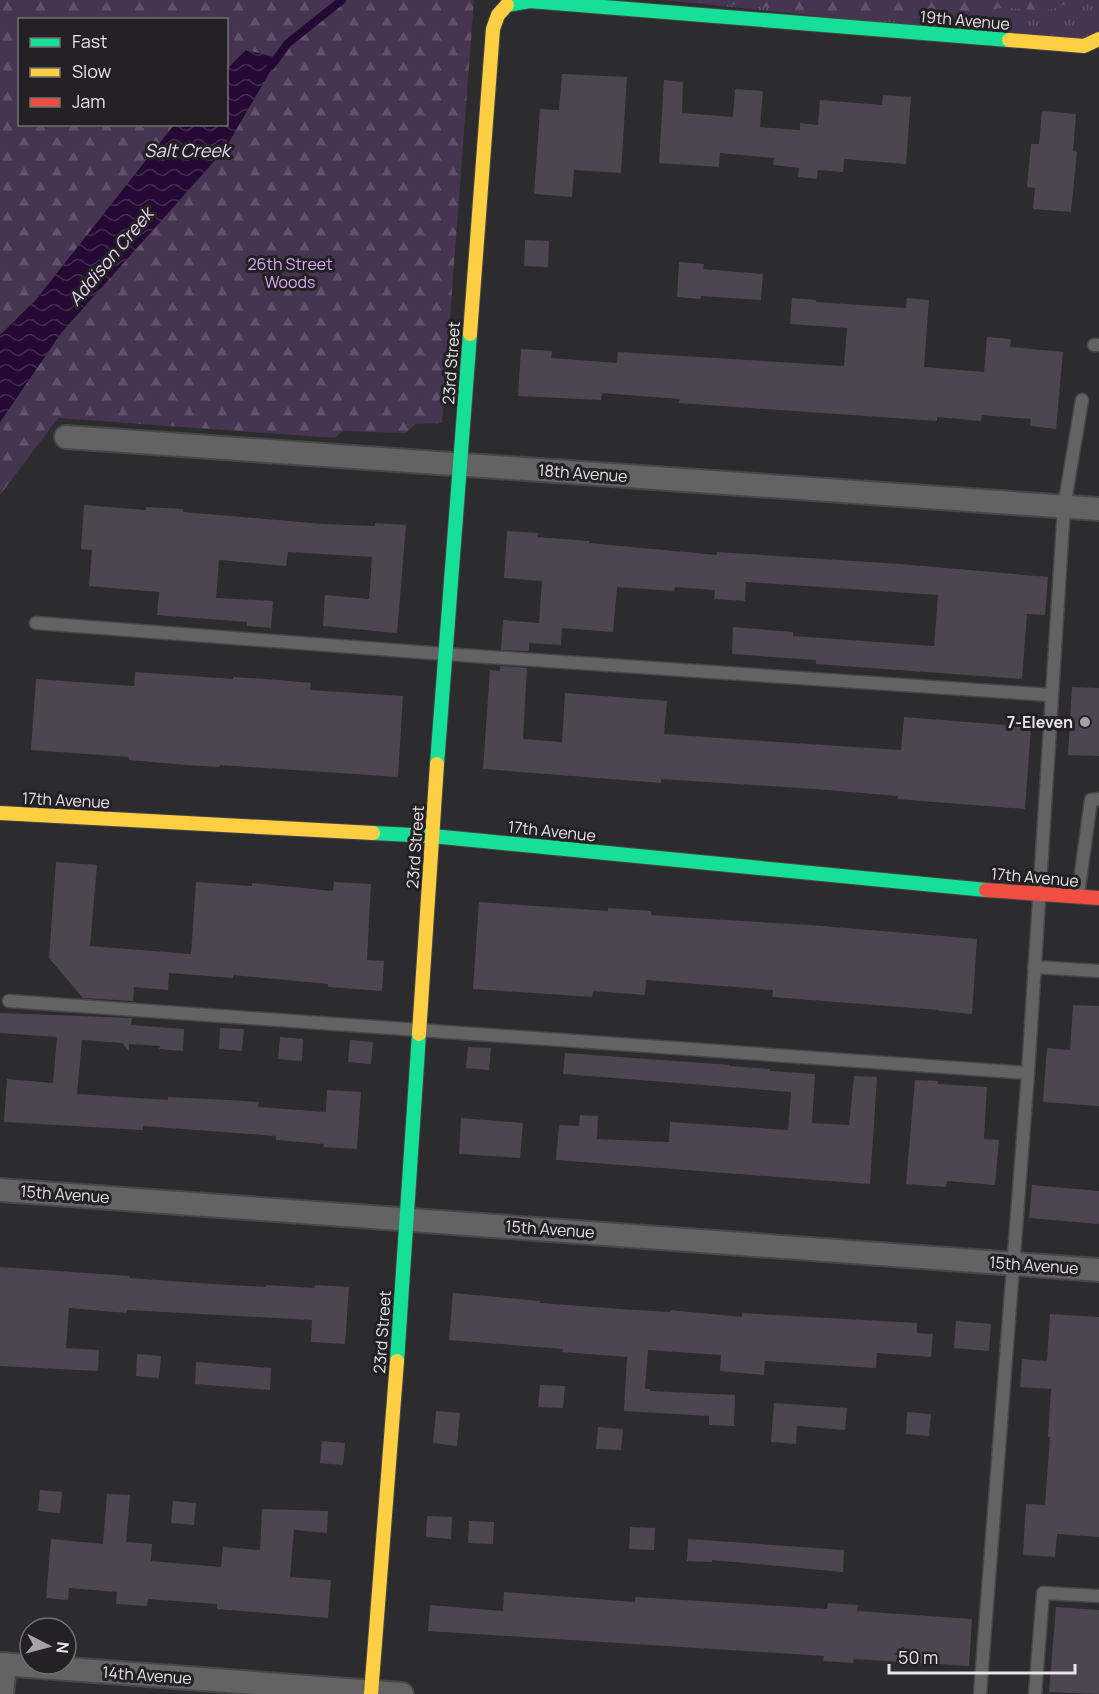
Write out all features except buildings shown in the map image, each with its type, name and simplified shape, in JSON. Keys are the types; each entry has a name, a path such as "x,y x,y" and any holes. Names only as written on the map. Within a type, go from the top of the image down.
{"street":[{"name":"19th Avenue","path":"504,6 515,2 530,1 1084,46 1099,39"},
{"name":"23rd Street","path":"371,1693 492,29 496,17 504,6"},
{"name":"18th Avenue","path":"66,437 1099,509"},
{"name":"17th Avenue","path":"0,813 432,836 1038,895 1099,898"},
{"name":"15th Avenue","path":"0,1190 1099,1270"},
{"name":"14th Avenue","path":"2,1664 402,1694"},
{"path":"2,1664 2,1694"}],"lane":[{"path":"980,1694 1028,1073 1064,507 1082,400"},
{"path":"36,623 445,654 1051,695"},
{"path":"1078,897 1091,800 1099,799"},
{"path":"1034,967 1099,970"},
{"path":"9,1001 1028,1073"},
{"path":"1035,1694 1043,1593 1099,1596"}],"green space":[{"name":"26th Street Woods","path":"0,0 474,0 442,423 416,424 406,433 343,431 335,438 58,418 0,495 0,422 61,333 225,149 246,50 228,68 228,18 18,18 18,126 173,126 35,301 0,335"},
{"path":"664,0 1099,0 1099,46"},
{"path":"664,0 1072,0 1049,9 998,8 987,11 984,23"}],"water":[{"name":"Salt Creek","path":"246,50 278,58 225,149 61,333 0,422 0,335 35,301 173,126 228,126 228,68"}],"waterway":[{"name":"Addison Creek","path":"271,66 288,43 342,0"}],"traffic: fast":[{"path":"507,5 530,1 1009,40"},
{"path":"437,764 470,334"},
{"path":"373,833 432,836 986,890"},
{"path":"397,1361 419,1034"}],"traffic: slow":[{"path":"470,334 493,29 498,15 507,5"},
{"path":"1009,40 1084,46 1099,39"},
{"path":"419,1034 437,764"},
{"path":"0,813 373,833"},
{"path":"371,1694 397,1361"}],"traffic: jam":[{"path":"986,890 1099,898"}],"place":[{"name":"7-Eleven","path":"1085,722"}]}
